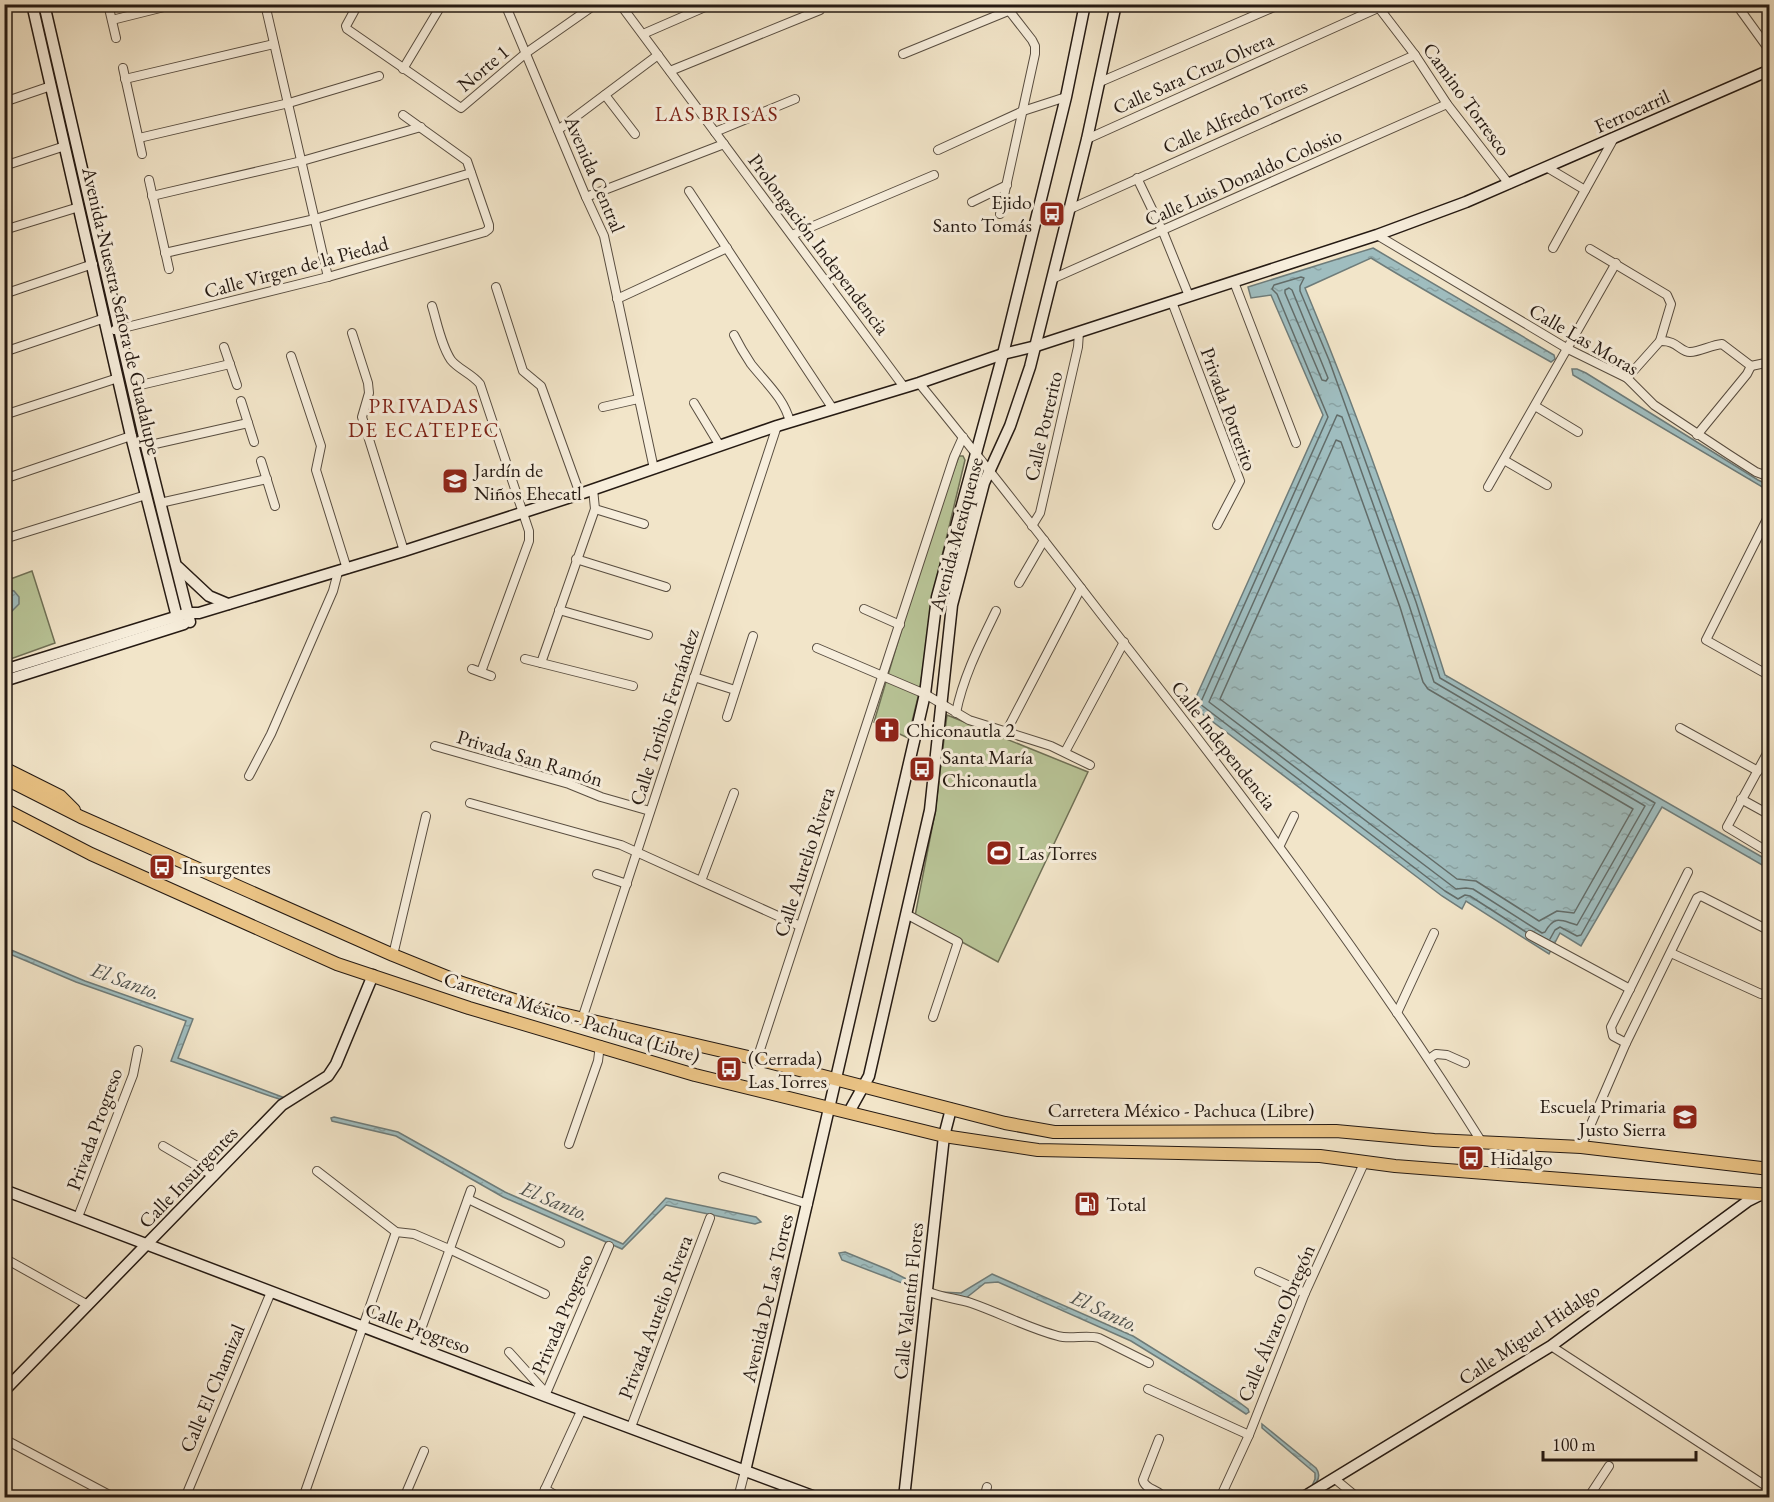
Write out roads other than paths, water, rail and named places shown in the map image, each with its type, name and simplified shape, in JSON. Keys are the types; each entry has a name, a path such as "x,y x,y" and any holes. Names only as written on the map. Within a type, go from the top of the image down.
{"main road":[{"name":"Avenida Nuestra Señora de Guadalupe","path":"32,4 131,436 178,621"},
{"name":"Avenida Nuestra Señora de Guadalupe","path":"44,4 146,446 176,564 193,616"},
{"name":"Avenida Mexiquense","path":"830,1107 925,694 937,597 1003,354 1066,97 1085,4"},
{"name":"Avenida Mexiquense","path":"849,1112 868,1076 930,810 952,605 989,470 1010,426 1036,346 1087,139 1116,4"},
{"name":"Ferrocarril","path":"178,621 343,571 580,494 777,426 1003,354 1036,346 1377,235 1548,168 1770,70"},
{"path":"176,564 209,596 228,604"},
{"path":"4,670 178,621"},
{"path":"4,681 178,621"},
{"path":"4,768 60,796 81,817"},
{"name":"Carretera México - Pachuca (Libre)","path":"4,778 81,817 393,955 462,983 545,1010 757,1059 1005,1123 1054,1132 1336,1131 1434,1140 1581,1146 1770,1169"},
{"name":"Carretera México - Pachuca (Libre)","path":"4,809 91,854 337,964 469,1008 695,1075 944,1136 1038,1150 1320,1156 1395,1166 1767,1193"},
{"path":"4,818 66,847 91,854"},
{"name":"Calle Insurgentes","path":"4,1391 282,1106 328,1076 336,1064 373,975"},
{"name":"Avenida De Las Torres","path":"745,1471 830,1107"},
{"name":"Calle Valentín Flores","path":"904,1497 944,1136 951,1109"},
{"name":"Calle Progreso","path":"4,1190 818,1497"},
{"name":"Calle Miguel Hidalgo","path":"1302,1497 1551,1346 1748,1202 1767,1193"}],"street":[{"path":"108,4 116,38"},
{"path":"112,20 176,4"},
{"path":"265,4 328,277"},
{"path":"358,4 346,26 403,69 442,4"},
{"name":"Avenida Central","path":"505,4 604,236 654,469"},
{"name":"Norte 1","path":"403,69 460,108 526,53 596,4"},
{"name":"Prolongación Independencia","path":"620,4 904,387"},
{"path":"643,34 712,4"},
{"path":"1100,82 1281,4"},
{"path":"1736,4 1770,51"},
{"name":"Camino Torresco","path":"1377,6 1415,55 1447,104 1509,184"},
{"name":"Calle Sara Cruz Olvera","path":"1087,139 1377,6"},
{"path":"903,54 1006,8 1035,46 1000,214"},
{"path":"670,71 820,10"},
{"path":"125,79 274,44"},
{"path":"558,130 658,54"},
{"name":"Calle Alfredo Torres","path":"1070,209 1415,55"},
{"path":"123,68 142,154"},
{"path":"139,138 289,103 379,75"},
{"path":"4,102 51,86"},
{"path":"605,94 634,135"},
{"path":"938,150 1023,111 1066,97"},
{"path":"715,132 795,99"},
{"name":"Calle Luis Donaldo Colosio","path":"1052,279 1163,232 1447,104"},
{"path":"165,253 315,219 471,172 467,161 403,115"},
{"path":"152,196 302,161 421,127"},
{"path":"1553,248 1614,138"},
{"path":"586,197 724,144"},
{"path":"4,166 65,146"},
{"path":"1548,168 1585,190"},
{"name":"Calle Virgen de la Piedad","path":"108,331 328,277 485,232 489,229 471,172"},
{"path":"792,235 934,175"},
{"path":"1137,178 1163,232 1189,296"},
{"path":"149,180 169,269"},
{"path":"972,202 1007,184"},
{"path":"689,191 833,409"},
{"path":"4,230 80,207"},
{"name":"Calle Las Moras","path":"1377,235 1568,349 1627,378 1654,405 1697,435 1756,472 1770,477"},
{"path":"617,299 727,248"},
{"path":"1590,249 1668,295 1670,299 1671,304 1659,341 1627,378"},
{"path":"1488,487 1616,263"},
{"path":"4,294 93,264"},
{"path":"1233,282 1296,443"},
{"path":"496,287 523,371 541,386 580,494"},
{"name":"Privada Potrerito","path":"1172,302 1238,475 1238,485 1217,525"},
{"path":"432,306 452,362 473,375 480,384 530,531 529,541 481,672"},
{"path":"4,352 105,318"},
{"name":"Calle Potrerito","path":"1032,526 1040,513 1078,347 1079,332"},
{"path":"352,333 368,383 369,393 362,417 404,551"},
{"path":"734,335 748,359 780,398 787,409 790,422"},
{"path":"1659,341 1669,340 1683,351 1689,352 1722,344 1751,366 1770,362"},
{"path":"224,347 237,385"},
{"path":"249,776 271,734 343,571 316,470 321,446 291,356"},
{"path":"132,387 230,364"},
{"path":"1697,435 1751,366"},
{"path":"4,415 118,378"},
{"name":"Calle Independencia","path":"919,382 1124,642 1280,846 1429,1059 1481,1142"},
{"path":"603,407 638,399"},
{"path":"241,401 254,442"},
{"path":"694,403 720,446"},
{"path":"1535,406 1578,432"},
{"path":"146,446 248,423"},
{"name":"Calle Toribio Fernández","path":"582,1019 777,426"},
{"path":"4,479 131,436"},
{"name":"Calle Aurelio Rivera","path":"757,1059 954,457 963,437"},
{"path":"1504,460 1547,485"},
{"path":"261,461 275,506"},
{"path":"160,503 267,479"},
{"path":"541,663 595,509 596,500 593,489"},
{"path":"4,539 146,495"},
{"path":"595,509 644,524"},
{"path":"1770,513 1706,640 1770,676"},
{"path":"1019,583 1044,540"},
{"path":"576,559 666,587"},
{"path":"1006,732 1081,588"},
{"path":"864,609 900,625"},
{"path":"559,610 648,635"},
{"path":"956,713 959,697 976,653 996,611"},
{"path":"727,717 753,636"},
{"path":"1065,752 1124,642"},
{"path":"817,648 925,694 969,720 1065,752 1090,765"},
{"path":"525,660 633,686"},
{"path":"472,669 491,676"},
{"path":"694,677 735,690"},
{"path":"1680,729 1758,771"},
{"name":"Privada San Ramón","path":"435,746 569,784 601,797 650,811"},
{"path":"1770,748 1727,827 1770,854"},
{"path":"701,881 734,793"},
{"path":"1741,799 1770,814"},
{"path":"470,803 621,845 800,926"},
{"path":"393,955 426,816"},
{"path":"1280,846 1294,816"},
{"path":"1626,1043 1613,1036 1611,1027 1688,872"},
{"path":"597,874 627,884"},
{"path":"1581,1146 1626,1043 1697,898 1701,896 1770,931"},
{"path":"906,914 958,942 933,1017"},
{"path":"1397,1013 1434,933"},
{"path":"1530,935 1630,989"},
{"path":"1671,953 1761,994 1770,993"},
{"path":"569,1144 598,1061 600,1046"},
{"name":"Privada Progreso","path":"78,1217 133,1075 138,1050"},
{"path":"1429,1059 1436,1054 1447,1055 1465,1063"},
{"path":"164,1146 214,1176"},
{"name":"Calle Álvaro Obregón","path":"1220,1497 1249,1435 1305,1293 1365,1161"},
{"path":"317,1171 396,1232 414,1234 545,1294"},
{"path":"723,1177 808,1204"},
{"path":"415,1346 470,1195 560,1243"},
{"name":"Privada Aurelio Rivera","path":"631,1427 710,1218"},
{"path":"303,1497 396,1232"},
{"name":"Privada Progreso","path":"546,1394 609,1246"},
{"path":"4,1258 88,1305"},
{"path":"1259,1272 1305,1293"},
{"path":"927,1291 972,1304 1059,1336 1099,1338 1149,1363"},
{"name":"Calle El Chamizal","path":"185,1497 270,1292"},
{"path":"1551,1346 1766,1486"},
{"path":"509,1352 546,1394"},
{"path":"1148,1389 1249,1435"},
{"path":"560,1497 543,1493 582,1409"},
{"path":"4,1439 115,1497"},
{"path":"1159,1439 1143,1480 1147,1486 1164,1497"},
{"path":"404,1497 424,1451"},
{"path":"1588,1497 1609,1467"},
{"name":"Avenida De Las Torres","path":"738,1497 745,1471"},
{"path":"1335,1479 1358,1497"},
{"path":"984,1497 987,1487"}],"water":[{"path":"1373,248 1554,355 1555,359 1551,362 1371,258 1305,288 1380,480 1445,675 1769,861 1769,869 1662,807 1581,946 1560,933 1549,954 1466,901 1462,909 1442,896 1192,706 1323,415 1271,295 1251,298 1248,287"},
{"path":"1572,369 1586,373 1769,485 1769,491 1573,375"},
{"path":"5,589 14,591 19,597 19,604 10,613 5,613"},
{"path":"4,947 85,981 193,1019 178,1058 285,1098 282,1100 171,1061 186,1021 76,982 5,952"},
{"path":"331,1118 398,1132 505,1192 623,1244 666,1198 756,1217 761,1222 755,1224 666,1205 622,1249 503,1197 396,1136 332,1121"},
{"path":"845,1252 918,1285 915,1288 842,1260 839,1253"},
{"path":"992,1274 1133,1336 1236,1400 1249,1412 1246,1414 1131,1341 998,1282 985,1283 966,1298 940,1292 961,1293"},
{"path":"1262,1424 1316,1468 1319,1474 1318,1479 1311,1488 1315,1473 1262,1428"}],"place":[{"name":"Ejido Santo Tomás","path":"1052,214"},
{"name":"Jardín de Niños Ehecatl","path":"455,481"},
{"name":"Chiconautla 2","path":"887,730"},
{"name":"Santa María Chiconautla","path":"922,769"},
{"name":"Las Torres","path":"999,853"},
{"name":"Insurgentes","path":"162,867"},
{"name":"(Cerrada) Las Torres","path":"729,1069"},
{"name":"Escuela Primaria Justo Sierra","path":"1685,1117"},
{"name":"Hidalgo","path":"1471,1158"},
{"name":"Total","path":"1087,1204"}],"district":[{"name":"LAS BRISAS","path":"717,114"},
{"name":"PRIVADAS DE ECATEPEC","path":"424,418"}],"water label":[{"name":"El Santo.","path":"126,981"},
{"name":"El Santo.","path":"555,1201"},
{"name":"El Santo.","path":"1105,1311"}]}
